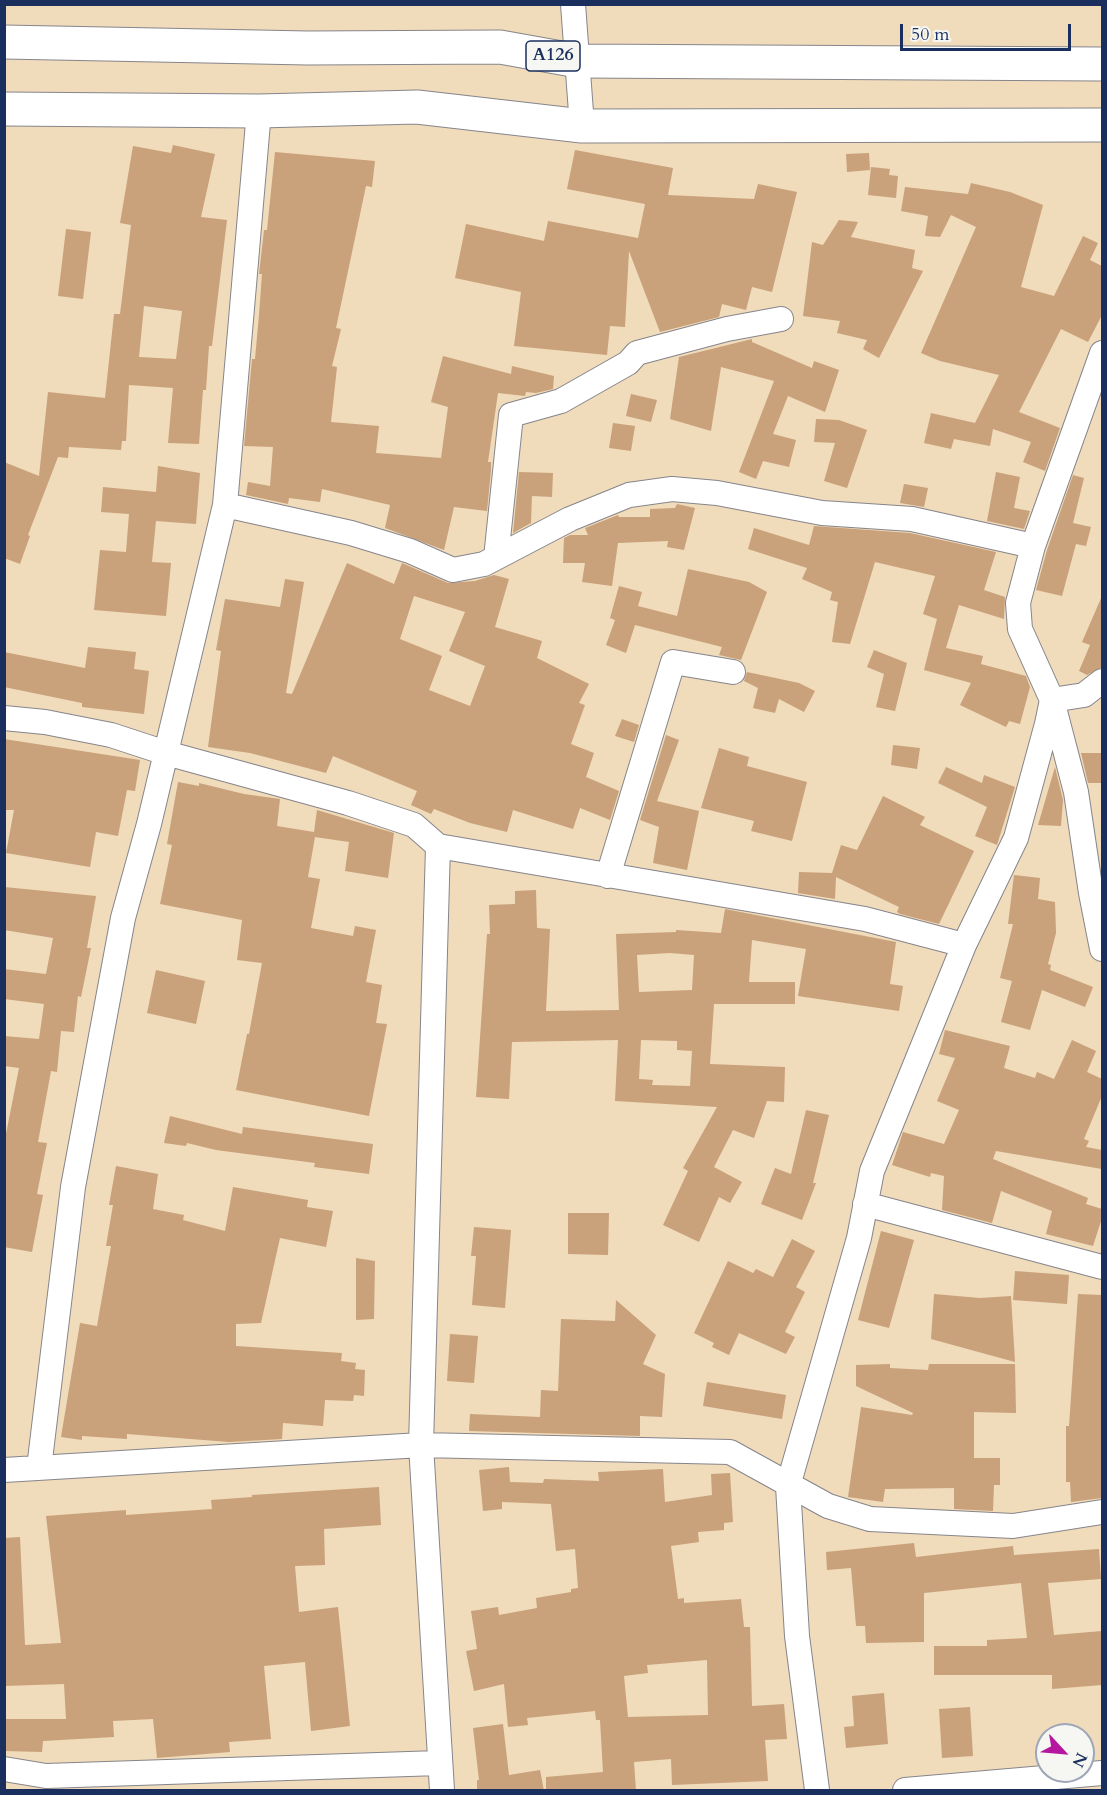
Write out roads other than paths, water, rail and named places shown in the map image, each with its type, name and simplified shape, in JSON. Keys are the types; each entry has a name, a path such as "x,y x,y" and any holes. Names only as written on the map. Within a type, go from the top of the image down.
{"highway":[{"name":"A126","path":"4,42 308,48 500,47 578,61 1102,64"},
{"path":"4,109 259,111 417,107 582,126 1102,125"}],"street":[{"path":"573,4 582,126"},
{"path":"39,1468 73,1187 123,918 166,753 225,505 259,111"},
{"path":"496,558 511,414 561,401 628,363 638,353 727,329 781,319"},
{"path":"1102,353 1033,546 1018,603 1020,629 1052,700 1076,792 1102,949"},
{"path":"225,505 351,533 410,551 453,570 484,564 570,519 629,495 672,489 717,493 822,513 912,519 1033,546"},
{"path":"608,876 673,663 733,672"},
{"path":"1052,700 1083,695 1102,681"},
{"path":"817,1791 797,1636 788,1486 859,1238 872,1171 964,945 1016,838 1052,700"},
{"path":"4,718 45,722 111,735 166,753 348,803 414,825 438,846 865,919 964,945"},
{"path":"438,846 422,1445 442,1791"},
{"path":"865,1204 1102,1266"},
{"path":"4,1470 422,1445 730,1452 828,1506 870,1519 1013,1526 1102,1512"},
{"path":"4,1769 46,1776 439,1763"},
{"path":"905,1791 1102,1773"}]}
